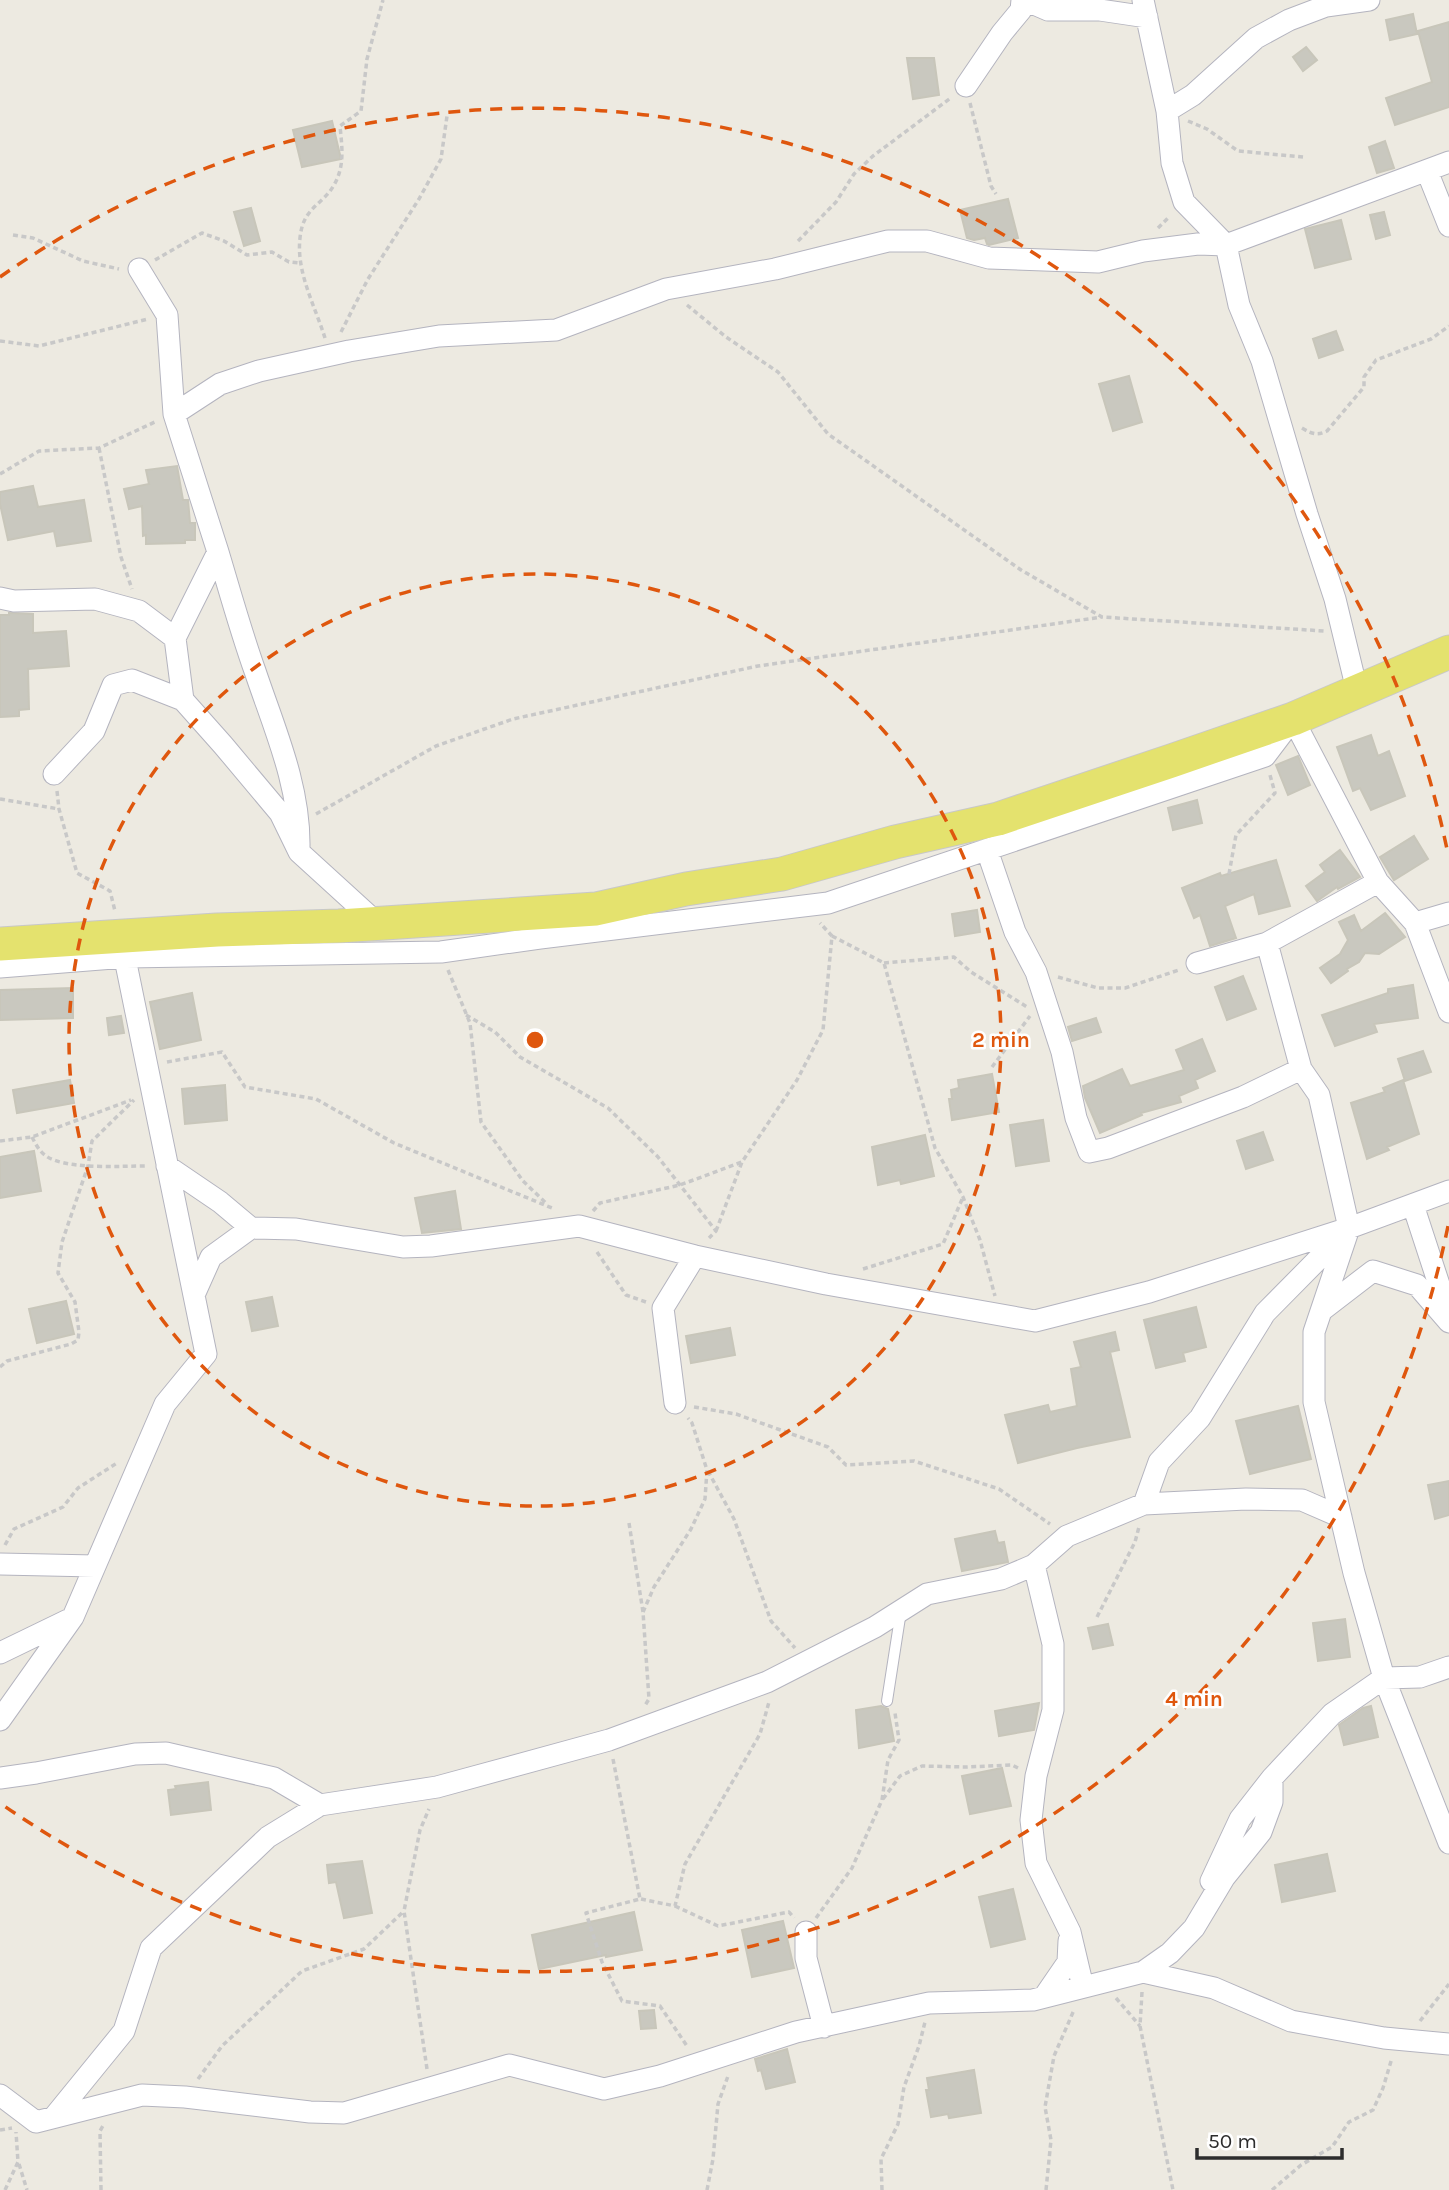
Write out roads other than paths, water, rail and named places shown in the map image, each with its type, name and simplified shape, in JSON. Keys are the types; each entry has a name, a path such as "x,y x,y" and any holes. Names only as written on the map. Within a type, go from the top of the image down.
{"main road":[{"path":"0,944 123,947 217,930 378,924 596,909 686,889 782,874 895,842 998,819 1293,719 1449,652"}],"street":[{"path":"966,86 1021,10 1024,0 1048,10 1145,8 1167,111 1172,163 1184,202 1226,245 1238,305 1262,361 1335,599 1357,690"},
{"path":"1167,111 1193,95 1256,38 1289,20 1325,6 1369,0"},
{"path":"174,414 220,384 259,371 329,355 439,336 556,330 666,289 775,269 888,242 927,240 989,258 1098,262 1143,251 1198,244 1226,245 1449,162"},
{"path":"1427,171 1449,226"},
{"path":"139,269 167,315 174,414 252,663 292,778 300,823 299,852"},
{"path":"183,700 175,638 218,552"},
{"path":"0,597 15,601 95,599 139,611 175,638"},
{"path":"54,774 94,731 113,685 132,680 183,700 280,813 299,852 378,924"},
{"path":"0,967 123,947 441,952 828,903 1265,756 1293,719 1378,882 1415,923 1449,1012"},
{"path":"987,850 1015,932 1036,972 1062,1052 1076,1118 1089,1152 1108,1148 1243,1097 1301,1069"},
{"path":"1197,964 1267,943 1378,882"},
{"path":"1415,923 1449,913"},
{"path":"1267,943 1301,1069 1319,1095 1349,1228 1314,1332 1314,1402 1354,1573 1384,1678 1449,1843"},
{"path":"0,1720 73,1618 165,1404 206,1354 123,947"},
{"path":"167,1166 220,1202 251,1228"},
{"path":"194,1295 211,1257 251,1228 296,1229 403,1247 431,1247 579,1226 695,1256 827,1284 1035,1321 1149,1292 1349,1228 1449,1191"},
{"path":"1413,1205 1449,1315"},
{"path":"1144,1504 1159,1462 1200,1418 1265,1313 1349,1228"},
{"path":"675,1403 663,1308 695,1256"},
{"path":"1321,1311 1373,1271 1417,1285 1449,1322"},
{"path":"1302,1500 1330,1471"},
{"path":"54,2117 124,2031 151,1948 268,1837 320,1805 437,1787 619,1736 777,1677 875,1628 928,1594 1001,1579 1034,1565 1067,1536 1144,1504 1246,1499 1302,1500 1341,1517"},
{"path":"0,1564 96,1566"},
{"path":"1034,1565 1053,1644 1053,1710 1036,1776 1031,1820 1036,1863 1070,1932 1083,1987"},
{"path":"0,1653 73,1618"},
{"path":"0,2095 36,2122 142,2095 344,2113 509,2065 604,2089 660,2076 796,2032 929,2003 1033,2000 1143,1972 1170,1953 1194,1928 1224,1878 1261,1832 1272,1802 1272,1778 1332,1714 1384,1678 1420,1677 1449,1667"},
{"path":"0,1778 135,1754 166,1753 274,1778 320,1805"},
{"path":"806,1932 806,1958 824,2026"},
{"path":"1044,1997 1068,1962 1070,1932"},
{"path":"1143,1972 1214,1988 1291,2021 1406,2041 1449,2044"}],"lane":[{"path":"887,1701 901,1611"}]}
